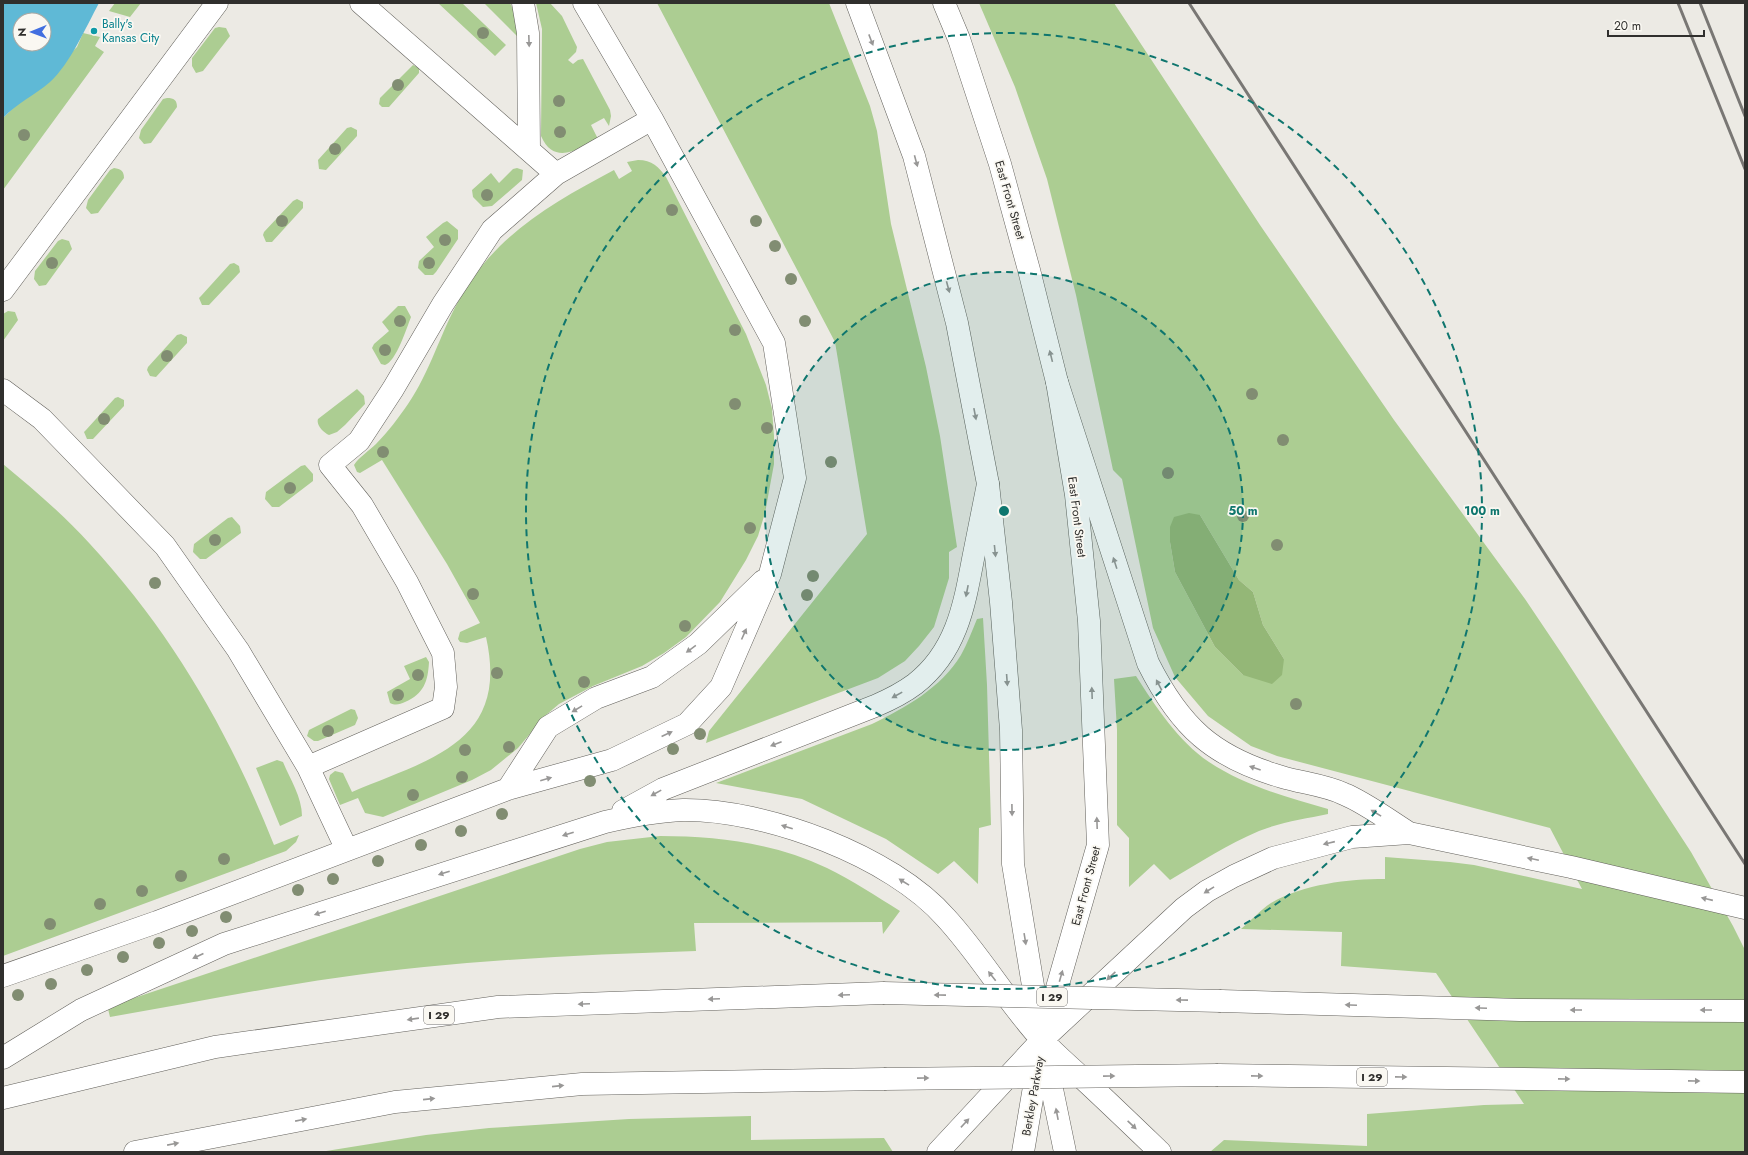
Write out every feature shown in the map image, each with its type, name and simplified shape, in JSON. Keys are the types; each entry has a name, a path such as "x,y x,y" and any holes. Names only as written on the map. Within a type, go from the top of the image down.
{"main road":[{"path":"3,290 217,3"},
{"path":"361,3 556,174"},
{"path":"523,3 528,33 529,150"},
{"path":"3,976 157,922 508,789 612,760 687,724 721,687 770,574 795,478 774,343 652,119 584,3"},
{"name":"East Front Street","path":"857,3 914,156 958,323 988,484 1001,602 1011,730 1013,864 1042,1040 1065,1152"},
{"name":"East Front Street","path":"944,3 959,39 1000,164 1029,270 1057,382 1076,495 1090,621 1098,845 1042,1040"},
{"path":"308,767 443,708 446,687 443,653 407,582 362,505 330,465 359,441 394,389 443,304 492,230 556,174 652,119"},
{"path":"1057,382 1148,664 1161,690 1176,713 1200,737 1227,755 1251,768 1344,794 1409,833"},
{"path":"3,390 42,419 165,546 238,650 308,767 347,850"},
{"path":"605,822 663,789 875,706 897,696 916,684 942,653 953,636 962,612 988,484"},
{"path":"508,789 548,727 596,698 652,678 698,644 770,574"},
{"path":"3,1058 81,1010 224,944 605,822 652,812 685,810 754,818 824,839 881,868 919,892 946,917 1042,1040 1160,1152"},
{"path":"938,1152 1042,1040 1184,908 1207,891 1234,876 1273,858 1352,837 1409,833 1571,867 1745,908"},
{"name":"I 29","path":"3,1098 215,1047 498,1007 883,993 1520,1010 1745,1011"},
{"name":"Berkley Parkway","path":"1023,1152 1042,1040"},
{"name":"I 29","path":"135,1152 395,1102 567,1085 884,1078 1218,1075 1745,1082"}],"green space":[{"path":"115,3 141,3 130,17 109,11"},
{"path":"438,3 462,3 506,45 495,56"},
{"path":"484,3 510,3 513,9 518,37"},
{"path":"536,3 550,3 562,16 577,47 576,52 568,60 573,64 578,60 583,59 610,110 611,116 609,126 604,118 591,125 598,139 583,147 567,152 560,153 553,151 546,145 541,136 542,29"},
{"path":"657,3 829,3 870,106 877,131 891,224 926,367 940,436 957,547 949,552 949,578 934,627 905,661 878,678 706,743 709,731 867,534 835,342"},
{"path":"979,3 1114,3 1260,225 1394,420 1525,599 1691,852 1745,950 1745,1152 1210,1152 1224,1140 1367,1146 1367,1114 1484,1105 1524,1104 1436,973 1341,966 1342,932 1241,929 1271,903 1298,891 1326,884 1356,880 1385,879 1385,857 1474,865 1582,889 1550,828 1277,756 1251,746 1208,716 1175,677 1153,628 1122,479 1113,470 1076,295 1047,179 1015,87","holes":["1200,515 1239,580 1253,592 1263,625 1284,659 1243,675 1215,647 1175,572 1170,542"]},
{"path":"215,28 226,28 230,36 203,71 196,73 192,66 192,58"},
{"path":"83,33 100,37 95,46 104,52 3,190 3,118 77,47"},
{"path":"413,65 419,68 419,73 389,107 382,107 379,104 380,98"},
{"path":"172,98 175,100 177,107 151,143 144,144 139,138 141,130 163,99"},
{"path":"351,127 357,130 357,136 326,170 319,169 318,160 347,128"},
{"path":"638,160 647,161 655,165 666,177 746,334 766,385 772,409 774,464 765,513 758,536 746,560 720,602 686,637 664,653 642,666 593,686 559,704 546,715 518,748 491,770 472,780 383,817 365,813 358,798 340,805 329,779 330,775 335,771 343,773 352,792 409,769 435,756 457,742 474,724 486,701 490,673 486,637 467,643 460,642 458,639 460,632 480,623 447,564 382,460 360,473 357,472 354,465 385,435 416,392 459,300 473,277 489,257 526,223 547,209 614,170 619,179 632,171 627,162"},
{"path":"114,168 122,171 124,178 98,213 91,214 86,208 88,200 110,170"},
{"path":"517,168 523,170 522,180 492,206 483,207 473,197 472,190 491,173 499,183 513,169"},
{"path":"297,199 303,202 303,208 272,242 266,242 263,235 264,232 293,201"},
{"path":"447,221 458,230 458,239 436,272 433,275 425,275 418,268 419,261 434,247 426,237"},
{"path":"62,239 69,241 72,249 46,285 39,286 34,279 35,271 58,241"},
{"path":"234,263 239,266 240,272 209,305 202,305 199,298 230,264"},
{"path":"398,306 405,306 411,317 401,344 393,358 385,365 381,364 372,348 374,344 389,331 382,322"},
{"path":"8,311 15,312 18,320 3,341 3,314"},
{"path":"181,334 187,337 187,343 156,377 150,376 147,370 148,367 177,335"},
{"path":"357,389 364,396 365,404 337,432 329,435 327,434 319,426 318,419"},
{"path":"118,397 124,400 124,406 93,439 87,439 84,432 115,398"},
{"path":"3,464 48,502 80,533 120,578 173,649 218,724 257,803 274,845 299,835 296,842 286,851 3,956"},
{"path":"305,465 313,474 313,481 279,507 272,507 265,499 266,492 301,466"},
{"path":"1189,513 1200,515 1239,580 1253,592 1263,625 1284,659 1282,675 1272,684 1243,675 1215,647 1175,572 1170,542 1170,527 1174,517"},
{"path":"232,517 240,526 241,533 206,559 200,559 193,552 194,544 228,518"},
{"path":"983,618 987,685 991,825 979,828 978,884 954,861 938,874 886,839 802,799 716,783 872,724 909,704 933,687 953,667 963,651 977,619"},
{"path":"426,657 429,662 428,675 421,691 403,703 396,705 390,703 387,692 410,679 404,666"},
{"path":"1136,676 1168,723 1187,744 1209,762 1237,778 1267,790 1328,809 1328,814 1284,823 1247,836 1170,880 1154,864 1129,887 1129,838 1117,825 1117,730 1114,679"},
{"path":"351,709 355,710 358,718 355,725 318,741 314,741 307,736 309,730"},
{"path":"277,760 283,762 295,788 300,802 302,816 280,826 256,768"},
{"path":"660,836 703,837 745,843 787,852 827,868 864,888 900,911 883,934 882,922 694,923 696,951 526,959 385,971 267,989 110,1017 108,1009 128,1000 580,849 607,842"},
{"path":"751,1116 751,1140 884,1138 893,1152 320,1152 426,1135 489,1128 629,1119"}],"water":[{"path":"3,3 99,3 77,45 57,74 44,87 14,108 3,118"}],"railway":[{"path":"1189,3 1745,864"},
{"path":"1678,3 1745,169"},
{"path":"1700,3 1745,116"}],"place":[{"name":"Bally's Kansas City","path":"94,31"}]}
